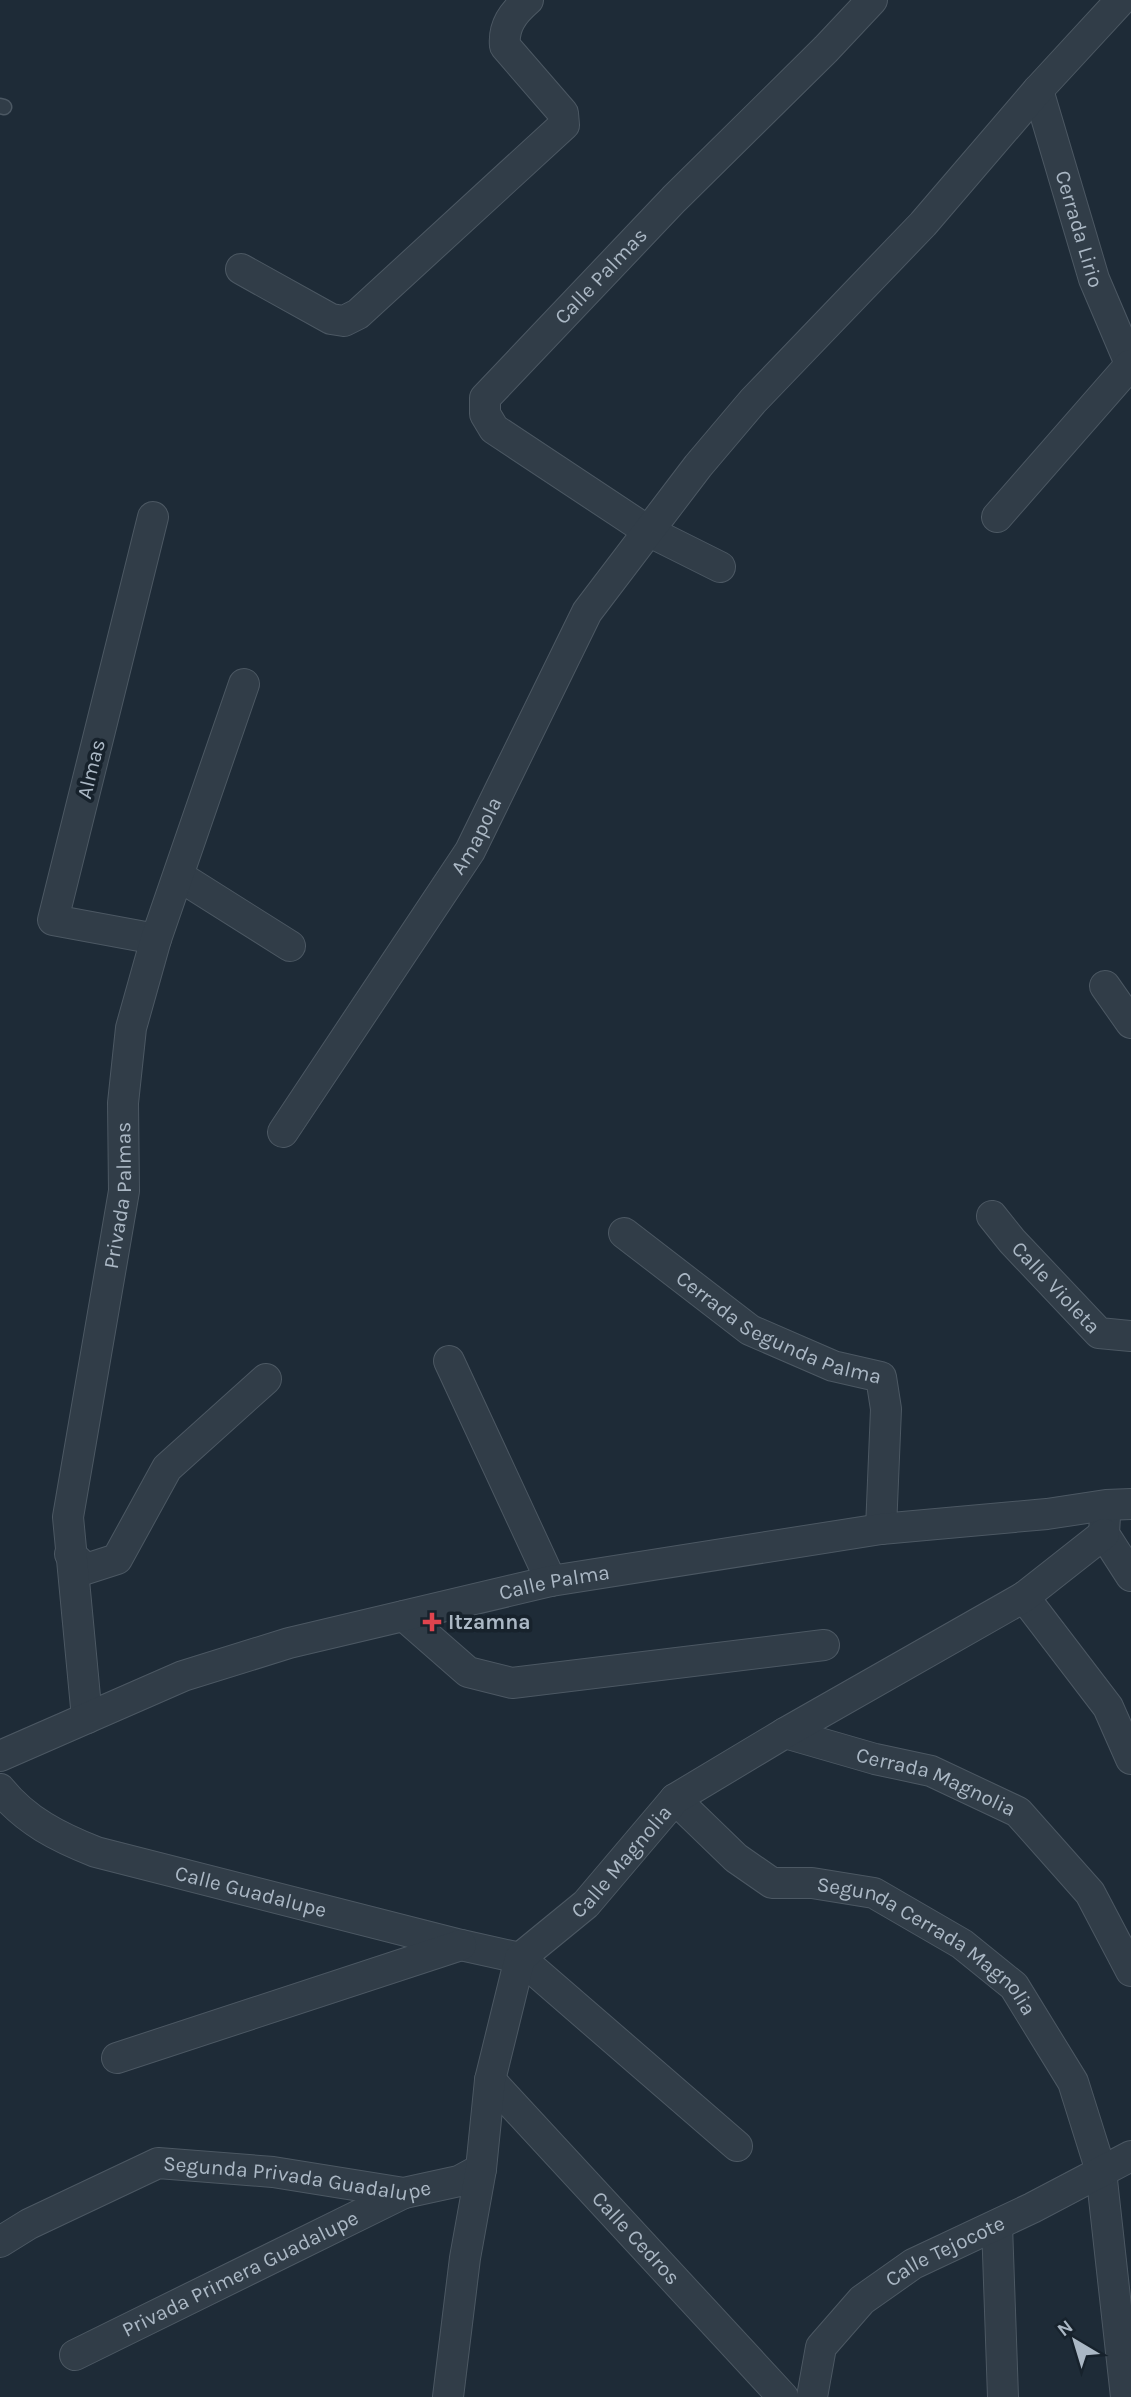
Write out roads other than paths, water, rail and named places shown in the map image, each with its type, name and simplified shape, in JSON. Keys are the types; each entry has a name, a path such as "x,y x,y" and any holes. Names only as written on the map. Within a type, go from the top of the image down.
{"street":[{"path":"241,269 331,319 344,321 358,314 506,180 564,125 563,113 559,107 505,46 504,33 509,22 528,0"},
{"name":"Calle Palmas","path":"720,567 648,531 494,429 485,414 485,398 674,199 872,0"},
{"path":"648,531 753,401 923,224 1038,90 1121,0"},
{"name":"Cerrada Lirio","path":"1038,90 1094,279 1130,365"},
{"path":"997,517 1130,365"},
{"name":"Almas","path":"153,517 53,920 156,939"},
{"name":"Amapola","path":"283,1132 470,851 587,612 648,531"},
{"name":"Privada Palmas","path":"87,1718 68,1517 124,1191 123,1103 131,1028 156,939 244,684"},
{"path":"179,877 290,946"},
{"path":"1105,986 1131,1023"},
{"name":"Calle Violeta","path":"992,1216 1012,1241 1099,1333 1131,1336"},
{"name":"Cerrada Segunda Palma","path":"624,1233 750,1330 833,1366 881,1377 886,1409 881,1529"},
{"path":"449,1361 551,1581"},
{"path":"70,1554 86,1569 117,1559 167,1468 266,1379"},
{"name":"Calle Palma","path":"0,1756 183,1676 289,1643 551,1581 881,1529 1047,1514 1114,1515"},
{"path":"1114,1515 1131,1576"},
{"name":"Calle Magnolia","path":"520,1958 586,1904 676,1799 785,1732 1024,1597 1114,1515"},
{"path":"1024,1597 1108,1707 1131,1759"},
{"path":"404,1616 468,1672 512,1683 824,1645"},
{"name":"Cerrada Magnolia","path":"785,1732 875,1759 931,1771 1018,1812 1090,1893 1131,1970"},
{"name":"Calle Guadalupe","path":"0,1789 30,1819 57,1837 96,1852 520,1958"},
{"name":"Segunda Cerrada Magnolia","path":"676,1799 736,1858 772,1883 812,1883 874,1893 962,1944 1014,1986 1073,2081 1101,2171 1126,2397"},
{"path":"117,2058 461,1945"},
{"path":"448,2397 465,2258 481,2169 490,2080 520,1958 737,2146"},
{"name":"Calle Cedros","path":"490,2080 783,2397"},
{"name":"Calle Tejocote","path":"812,2397 821,2347 862,2300 913,2264 997,2225 1131,2155"},
{"name":"Segunda Privada Guadalupe","path":"0,2242 29,2224 158,2163 273,2172 404,2193 459,2181 481,2169"},
{"name":"Privada Primera Guadalupe","path":"75,2355 404,2193"},
{"path":"997,2225 1003,2397"}],"place":[{"name":"Itzamna","path":"432,1622"}]}
